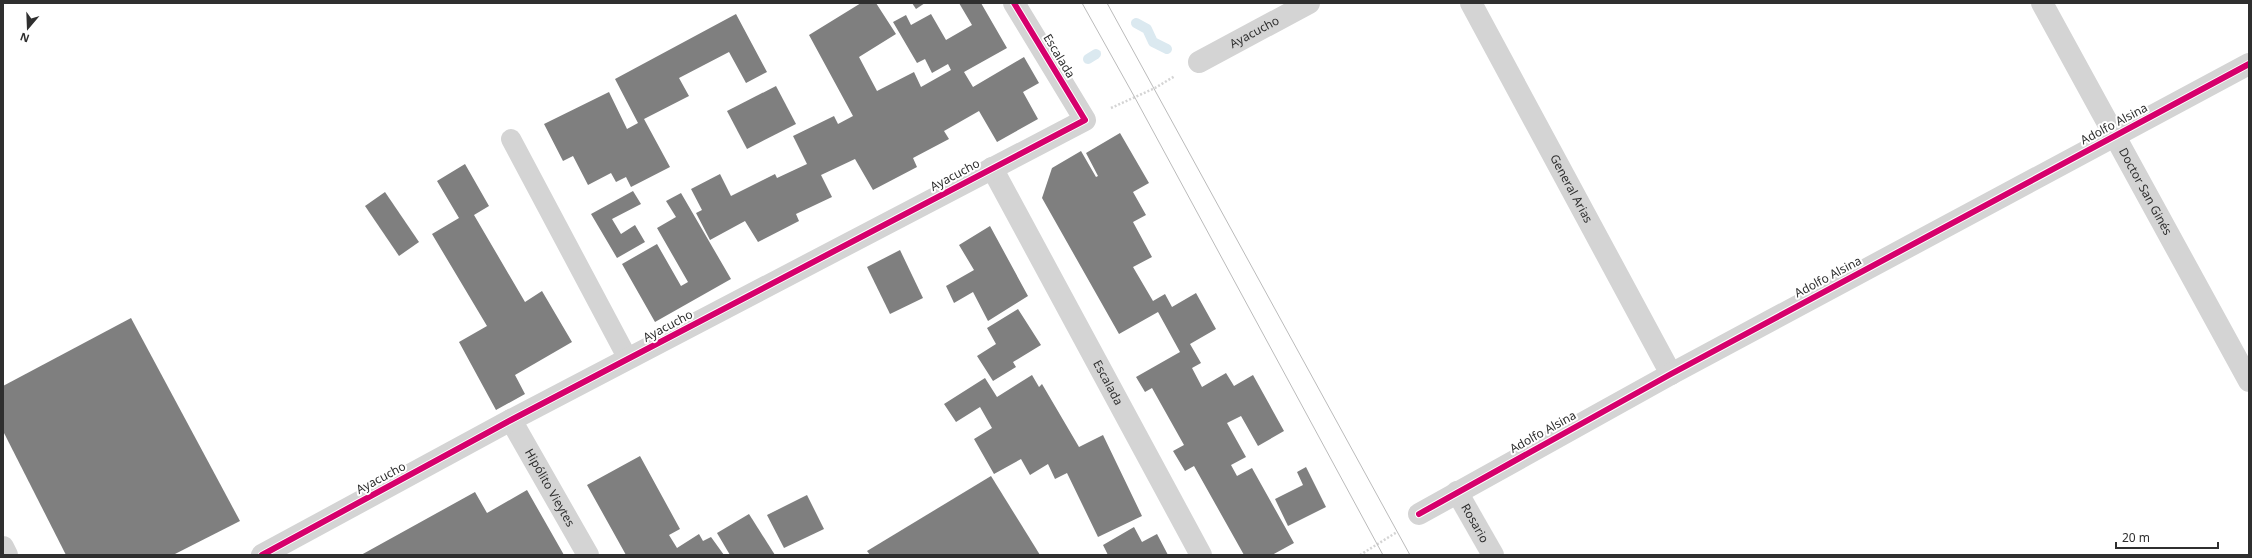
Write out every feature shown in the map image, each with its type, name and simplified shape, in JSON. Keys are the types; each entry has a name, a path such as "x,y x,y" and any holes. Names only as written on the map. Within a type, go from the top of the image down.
{"street":[{"name":"Escalada","path":"1014,3 1085,120"},
{"name":"Ayacucho","path":"1199,62 1309,3"},
{"name":"General Arias","path":"1471,3 1672,374"},
{"name":"Doctor San Ginés","path":"2042,3 2114,137 2249,381"},
{"name":"Adolfo Alsina","path":"1419,514 1672,374 2249,64"},
{"name":"Ayacucho","path":"262,555 511,420 1085,120"},
{"name":"Escalada","path":"992,168 1201,555"},
{"name":"Hipólito Vieytes","path":"511,420 588,555"},
{"name":"Rosario","path":"1457,492 1493,555"},
{"path":"3,547 7,555"}],"lane":[{"path":"511,139 628,359"}],"path":[{"path":"1085,120 1155,88 1199,62"},
{"path":"1360,555 1397,532 1419,514"}],"building":[{"path":"861,3 876,3 896,34 859,57 877,91 914,72 921,87 951,70 948,64 932,73 925,59 917,63 893,22 906,15 911,25 931,14 946,40 972,25 959,3 981,3 1007,48 964,72 973,87 1024,57 1039,83 1023,92 1038,119 997,142 979,111 944,131 949,139 913,158 917,167 873,190 855,159 821,175 832,197 796,214 799,221 758,242 745,221 710,240 696,213 702,210 691,189 720,174 731,196 775,174 777,178 807,164 793,136 834,116 838,124 853,116 809,35"},
{"path":"912,3 925,3 916,9"},
{"path":"736,14 767,72 746,83 729,52 679,78 689,96 644,119 670,167 631,187 626,177 616,182 611,173 588,185 573,156 563,161 544,124 609,92 627,129 638,123 615,79"},
{"path":"776,86 796,124 747,149 727,111"},
{"path":"1120,133 1149,183 1133,192 1146,215 1133,222 1152,257 1133,267 1153,301 1165,294 1172,307 1196,293 1216,329 1190,344 1201,363 1192,368 1202,387 1226,373 1234,386 1253,375 1284,431 1258,446 1241,416 1227,423 1246,457 1231,465 1237,476 1252,468 1294,543 1272,555 1244,555 1194,466 1185,471 1173,451 1184,445 1152,388 1145,392 1136,377 1180,352 1158,312 1119,334 1042,198 1052,168 1081,151 1096,177 1098,176 1086,153"},
{"path":"465,164 489,206 474,215 525,302 542,291 572,342 515,375 525,394 496,410 459,342 487,326 432,234 459,218 437,181"},
{"path":"633,191 641,204 612,219 621,234 635,225 645,242 617,258 591,214"},
{"path":"385,192 419,242 399,256 365,206"},
{"path":"681,193 731,279 655,322 622,264 657,244 681,286 688,282 657,228 676,217 666,201"},
{"path":"990,226 1028,296 988,321 973,292 954,303 946,286 974,270 959,245"},
{"path":"900,250 923,298 890,314 867,267"},
{"path":"1018,309 1041,345 1013,362 1016,367 993,381 977,356 996,344 987,328"},
{"path":"131,318 240,521 173,555 66,555 3,431 3,386"},
{"path":"1032,375 1039,387 1042,384 1079,447 1103,435 1142,516 1098,537 1067,473 1055,479 1048,464 1030,475 1021,459 994,474 974,439 992,428 980,407 956,422 944,404 985,378 997,397"},
{"path":"640,456 680,529 669,535 677,548 699,534 703,541 711,537 724,555 626,555 587,485"},
{"path":"1306,467 1326,507 1288,526 1275,499 1303,485 1297,472"},
{"path":"991,476 1040,555 870,555 867,551"},
{"path":"527,490 564,555 361,555 475,492 487,513"},
{"path":"807,495 824,529 784,548 767,515"},
{"path":"749,514 775,555 730,555 717,533"},
{"path":"1134,527 1142,542 1157,534 1168,555 1108,555 1103,545"}],"waterway":[{"path":"1136,23 1147,29 1153,42 1167,49"},
{"path":"1088,59 1096,54"}],"tram line":[{"path":"1082,3 1383,555"},
{"path":"1107,3 1410,555"}],"cycle path":[{"path":"262,555 511,420 1085,120 1014,3"},
{"path":"1419,514 1671,374 2249,64"}]}
